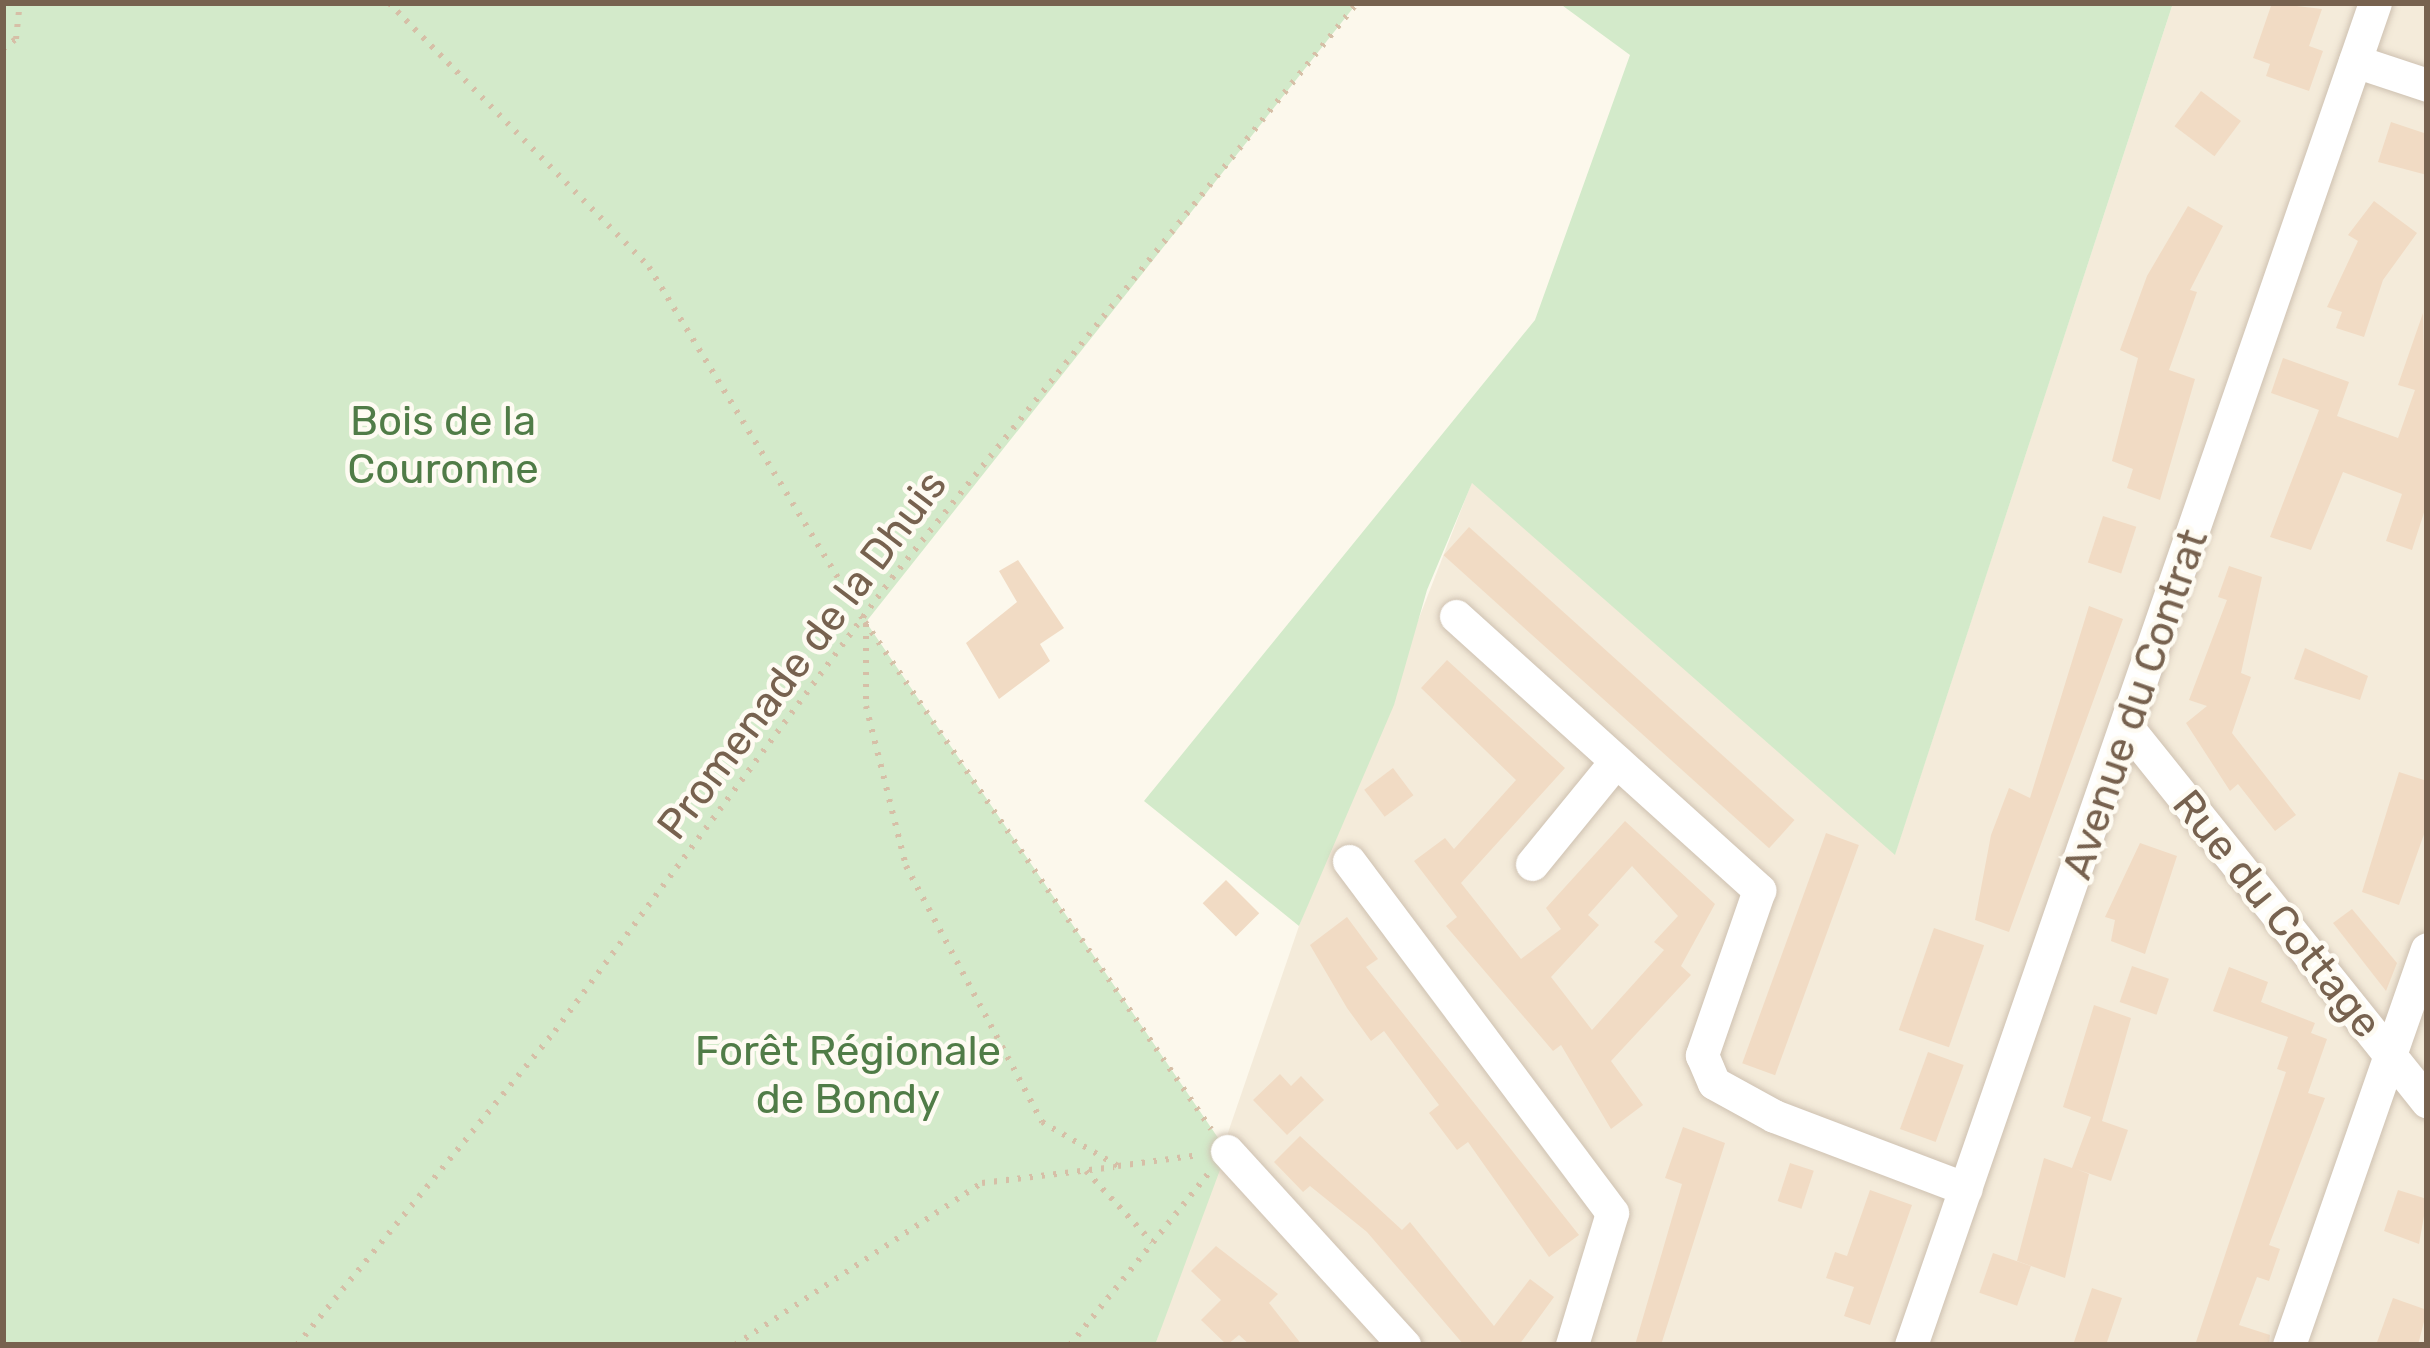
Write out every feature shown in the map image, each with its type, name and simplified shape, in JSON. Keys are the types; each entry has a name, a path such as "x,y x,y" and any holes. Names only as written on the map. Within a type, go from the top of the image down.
{"street":[{"name":"Avenue du Contrat","path":"1911,1345 2375,3"},
{"path":"2356,62 2427,85"},
{"path":"1456,616 1760,890 1702,1055 1714,1083 1774,1116 1966,1189"},
{"name":"Rue du Cottage","path":"2127,727 2427,1102"},
{"path":"1532,864 1616,761"},
{"path":"1349,861 1612,1213 1573,1345"},
{"path":"2289,1345 2427,950"},
{"path":"1226,1151 1404,1345"}],"path":[{"path":"3,49 16,39 20,3"},
{"path":"389,3 649,267 866,622 1226,1151"},
{"name":"Promenade de la Dhuis","path":"297,1345 555,1031 866,622 1357,3"},
{"path":"866,622 866,706 906,866 1042,1122 1118,1166"},
{"path":"735,1345 982,1183 1226,1151"},
{"path":"1070,1345 1226,1151"},
{"path":"1086,1171 1153,1242"}],"shaded area":[{"path":"2173,3 2427,3 2427,1345 1155,1345 1299,926 1472,482 1895,854"}],"green space":[{"name":"Bois de la Couronne","path":"3,3 1357,3 866,622 1227,1151 1155,1345 3,1345"},
{"path":"1559,3 2173,3 1895,855 1472,483 1427,590 1394,705 1299,926 1144,801 1535,320 1630,55"}],"building":[{"path":"2272,3 2322,9 2309,46 2323,51 2309,91 2266,76 2270,64 2253,58"},
{"path":"2201,91 2241,121 2214,156 2175,126"},
{"path":"2391,122 2427,134 2427,175 2378,162"},
{"path":"2374,201 2417,233 2383,280 2364,337 2336,328 2342,312 2327,307 2358,241 2348,235"},
{"path":"2188,206 2223,226 2190,290 2197,292 2169,370 2195,379 2160,500 2127,488 2133,469 2112,461 2138,358 2120,350 2147,276"},
{"path":"2423,313 2427,503 2412,550 2386,541 2402,494 2343,472 2311,550 2270,537 2319,410 2271,393 2283,358 2349,382 2337,416 2398,438 2415,390 2398,385"},
{"path":"2103,516 2136,527 2121,573 2088,563"},
{"path":"1469,527 1794,820 1769,848 1444,555"},
{"path":"1018,560 1064,628 1040,644 1050,661 999,699 966,643 1017,602 999,571"},
{"path":"2229,566 2262,577 2241,673 2251,677 2232,733 2296,815 2275,831 2238,784 2230,791 2186,723 2207,706 2189,700 2227,600 2218,597"},
{"path":"2089,606 2123,619 2009,932 1975,920 1991,835 2009,788 2030,798"},
{"path":"2305,648 2368,676 2360,700 2294,679"},
{"path":"1447,660 1565,768 1461,883 1521,959 1561,929 1546,908 1625,821 1715,904 1681,966 1691,975 1611,1061 1643,1105 1611,1129 1561,1045 1553,1051 1446,926 1457,917 1414,861 1445,838 1454,849 1516,780 1421,688","holes":["1632,866 1678,916 1654,942 1664,950 1592,1030 1551,977 1599,925 1588,915"]},
{"path":"1393,768 1413,795 1385,817 1364,790"},
{"path":"2399,772 2427,781 2427,826 2399,905 2362,892"},
{"path":"1826,833 1859,845 1775,1075 1742,1063"},
{"path":"2140,843 2177,856 2145,954 2111,941 2115,920 2105,917"},
{"path":"1226,880 1259,913 1236,937 1203,903"},
{"path":"2352,909 2397,963 2386,991 2333,923"},
{"path":"1347,917 1378,959 1366,967 1579,1235 1549,1257 1468,1142 1457,1150 1429,1113 1439,1105 1384,1031 1371,1041 1347,1008 1310,945"},
{"path":"1934,928 1984,945 1949,1047 1899,1030"},
{"path":"2132,966 2169,979 2157,1015 2120,1002"},
{"path":"2229,967 2268,982 2261,1002 2315,1023 2311,1033 2327,1039 2308,1093 2325,1098 2269,1245 2280,1249 2269,1281 2257,1277 2239,1325 2270,1335 2269,1345 2195,1345 2286,1072 2277,1069 2288,1037 2213,1011"},
{"path":"2094,1005 2131,1018 2102,1121 2128,1130 2111,1181 2076,1169 2089,1174 2065,1278 2017,1261 2044,1158 2072,1168 2091,1117 2063,1107"},
{"path":"1928,1052 1964,1065 1936,1142 1900,1129"},
{"path":"1280,1074 1291,1086 1301,1076 1324,1100 1287,1135 1253,1100"},
{"path":"1683,1127 1725,1143 1661,1345 1635,1345 1682,1184 1665,1178"},
{"path":"1300,1136 1402,1230 1410,1222 1494,1326 1530,1279 1554,1297 1519,1345 1464,1345 1367,1232 1310,1186 1303,1192 1274,1162"},
{"path":"1790,1163 1814,1171 1801,1209 1778,1201"},
{"path":"1870,1190 1912,1205 1870,1325 1844,1316 1854,1287 1826,1278 1835,1252 1847,1256"},
{"path":"2398,1190 2427,1199 2419,1244 2384,1231"},
{"path":"1216,1246 1278,1294 1269,1303 1302,1345 1250,1345 1239,1335 1227,1345 1201,1320 1221,1300 1191,1271"},
{"path":"1993,1253 2031,1266 2017,1306 1979,1293"},
{"path":"2092,1288 2122,1298 2106,1345 2073,1345"},
{"path":"2393,1298 2427,1310 2418,1345 2376,1345"}],"park label":[{"name":"Forêt Régionale de Bondy","path":"848,1075"}]}
